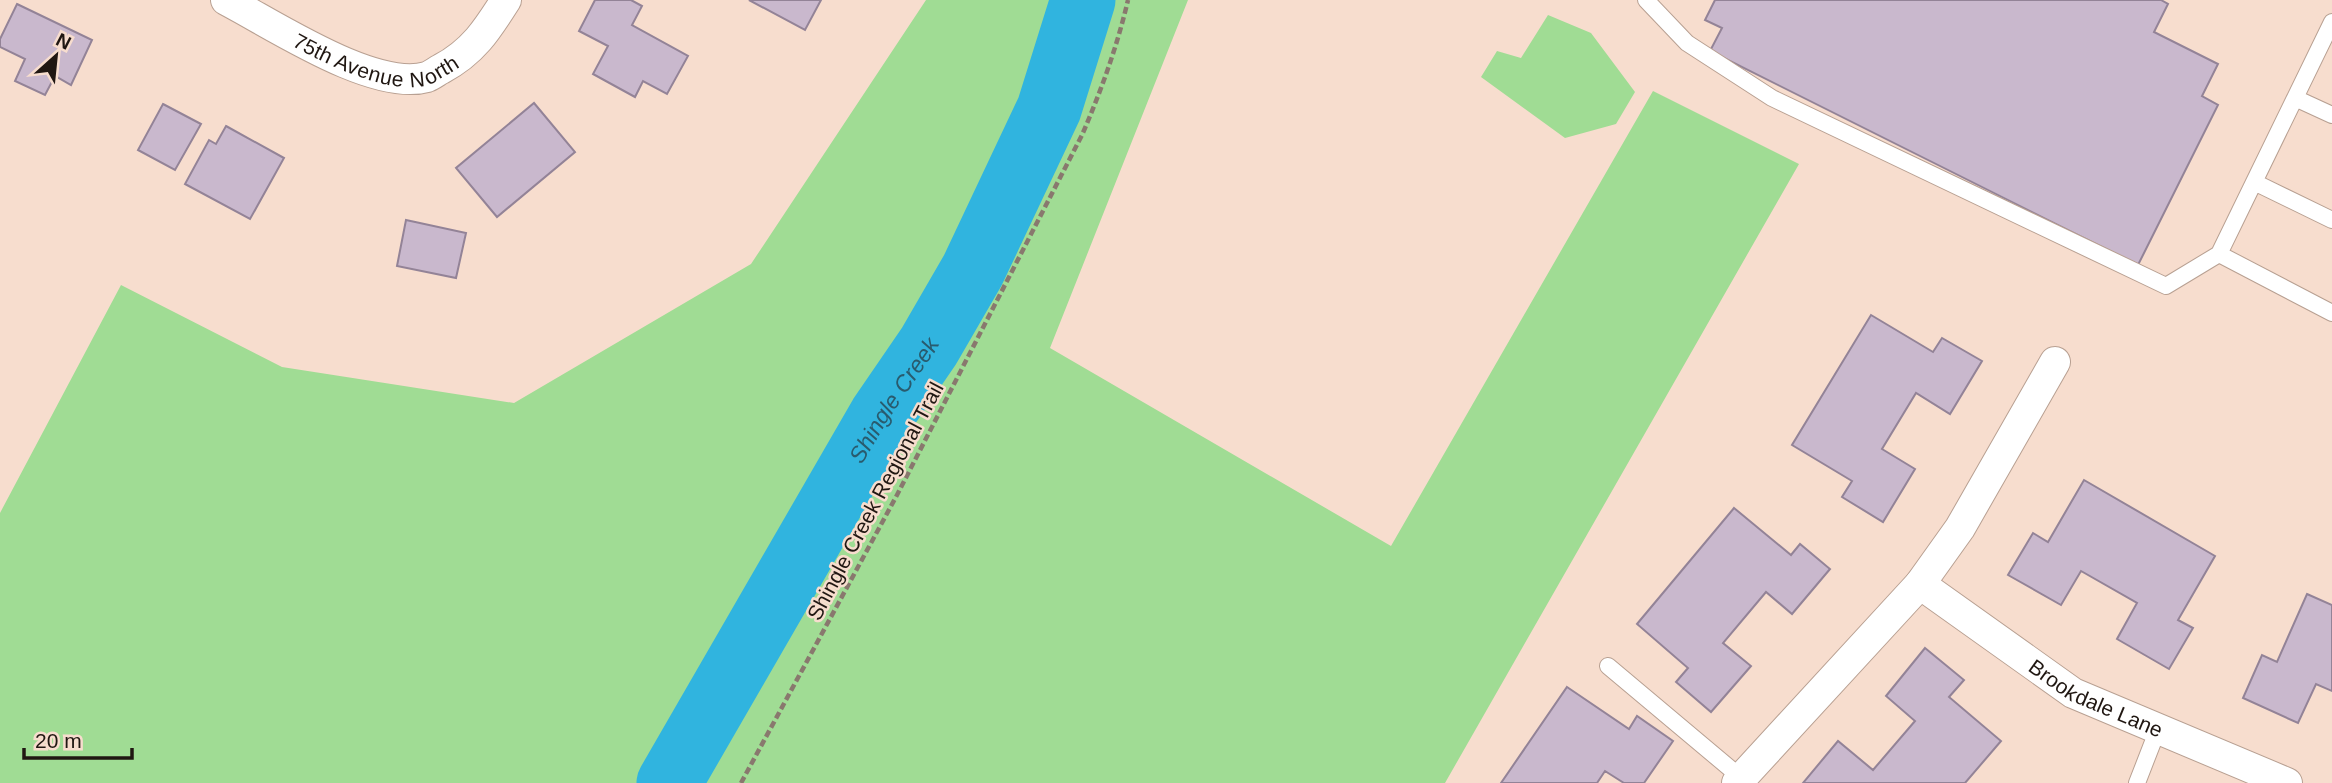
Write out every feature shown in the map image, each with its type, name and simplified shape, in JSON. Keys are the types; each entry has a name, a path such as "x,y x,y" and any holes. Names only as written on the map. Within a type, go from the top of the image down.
{"street":[{"name":"75th Avenue North","path":"226,0 351,67 390,78 427,77 461,58 487,30 506,0"},
{"path":"1741,781 1920,584 1960,528 2055,362"},
{"name":"Brookdale Lane","path":"1920,584 2073,693 2287,783"}],"lane":[{"path":"1646,0 1687,43 1772,98 2166,286 2219,254 2332,22"},
{"path":"2295,99 2332,116"},
{"path":"2254,182 2332,220"},
{"path":"2219,254 2332,313"},
{"path":"1608,666 1741,781"},
{"path":"2137,783 2158,729"}],"path":[{"name":"Shingle Creek Regional Trail","path":"741,783 897,495 1076,146 1100,92 1128,0"}],"green space":[{"path":"926,0 1188,0 1050,348 1391,546 1653,91 1799,164 1445,783 0,783 0,513 121,285 282,367 514,403 751,264"},
{"path":"1548,15 1591,33 1635,92 1616,124 1565,138 1481,77 1497,51 1521,58"}],"building":[{"path":"595,0 631,0 642,6 632,25 688,56 667,94 643,81 635,97 593,74 608,46 579,31"},
{"path":"749,0 821,0 805,30"},
{"path":"1715,0 2161,0 2168,4 2154,32 2218,64 2202,96 2218,105 2138,265 1710,51 1722,28 1705,20"},
{"path":"17,4 92,40 71,85 55,76 45,95 15,81 25,59 0,47 0,39"},
{"path":"534,103 575,152 497,217 456,168"},
{"path":"163,104 201,124 175,170 138,150"},
{"path":"226,126 284,158 250,219 185,184 209,140 216,144"},
{"path":"406,220 466,233 456,278 397,266"},
{"path":"1871,315 1933,352 1942,338 1982,361 1950,414 1916,393 1882,449 1915,469 1883,522 1842,497 1852,481 1792,445"},
{"path":"2084,480 2215,556 2178,620 2193,628 2169,669 2117,639 2137,603 2081,571 2061,605 2008,575 2033,533 2048,542"},
{"path":"1734,508 1791,555 1800,544 1830,569 1792,614 1766,592 1723,643 1751,666 1711,712 1676,682 1688,668 1637,624"},
{"path":"2307,594 2332,605 2332,691 2316,684 2298,723 2243,698 2262,655 2277,662"},
{"path":"1925,648 1964,680 1949,697 2001,741 1965,783 1803,783 1838,741 1873,770 1915,721 1886,696"},
{"path":"1567,687 1629,729 1637,716 1673,741 1644,783 1624,783 1605,771 1597,783 1501,783"}],"waterway":[{"name":"Shingle Creek","path":"669,783 881,416 929,346 973,270 1049,109 1083,0"}]}
